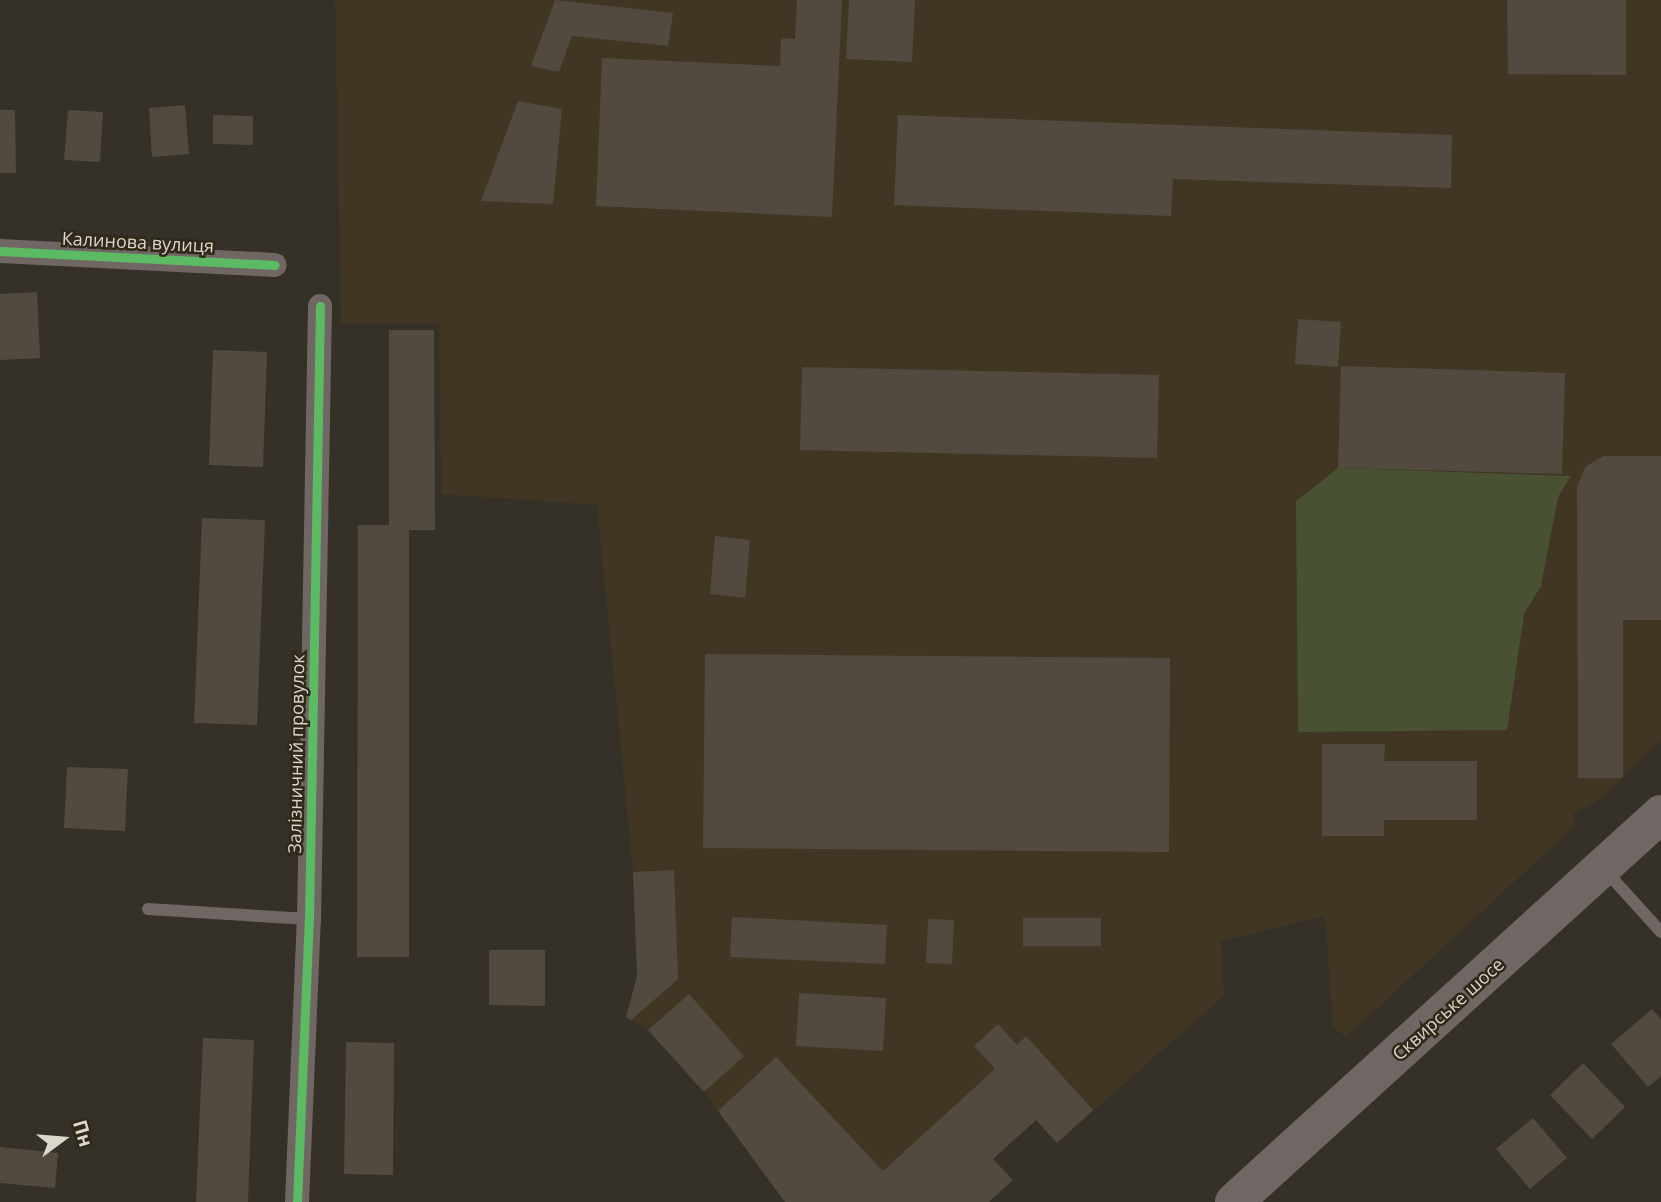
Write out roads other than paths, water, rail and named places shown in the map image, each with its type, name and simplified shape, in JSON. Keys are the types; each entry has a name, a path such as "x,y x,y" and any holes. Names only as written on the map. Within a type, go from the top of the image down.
{"main road":[{"name":"Сквирське шосе","path":"1234,1202 1604,869 1661,814"}],"street":[{"name":"Калинова вулиця","path":"0,251 275,265"},
{"name":"Залізничний провулок","path":"297,1202 309,919 320,306"}],"lane":[{"path":"1604,869 1661,932"},
{"path":"148,909 309,919"}]}
